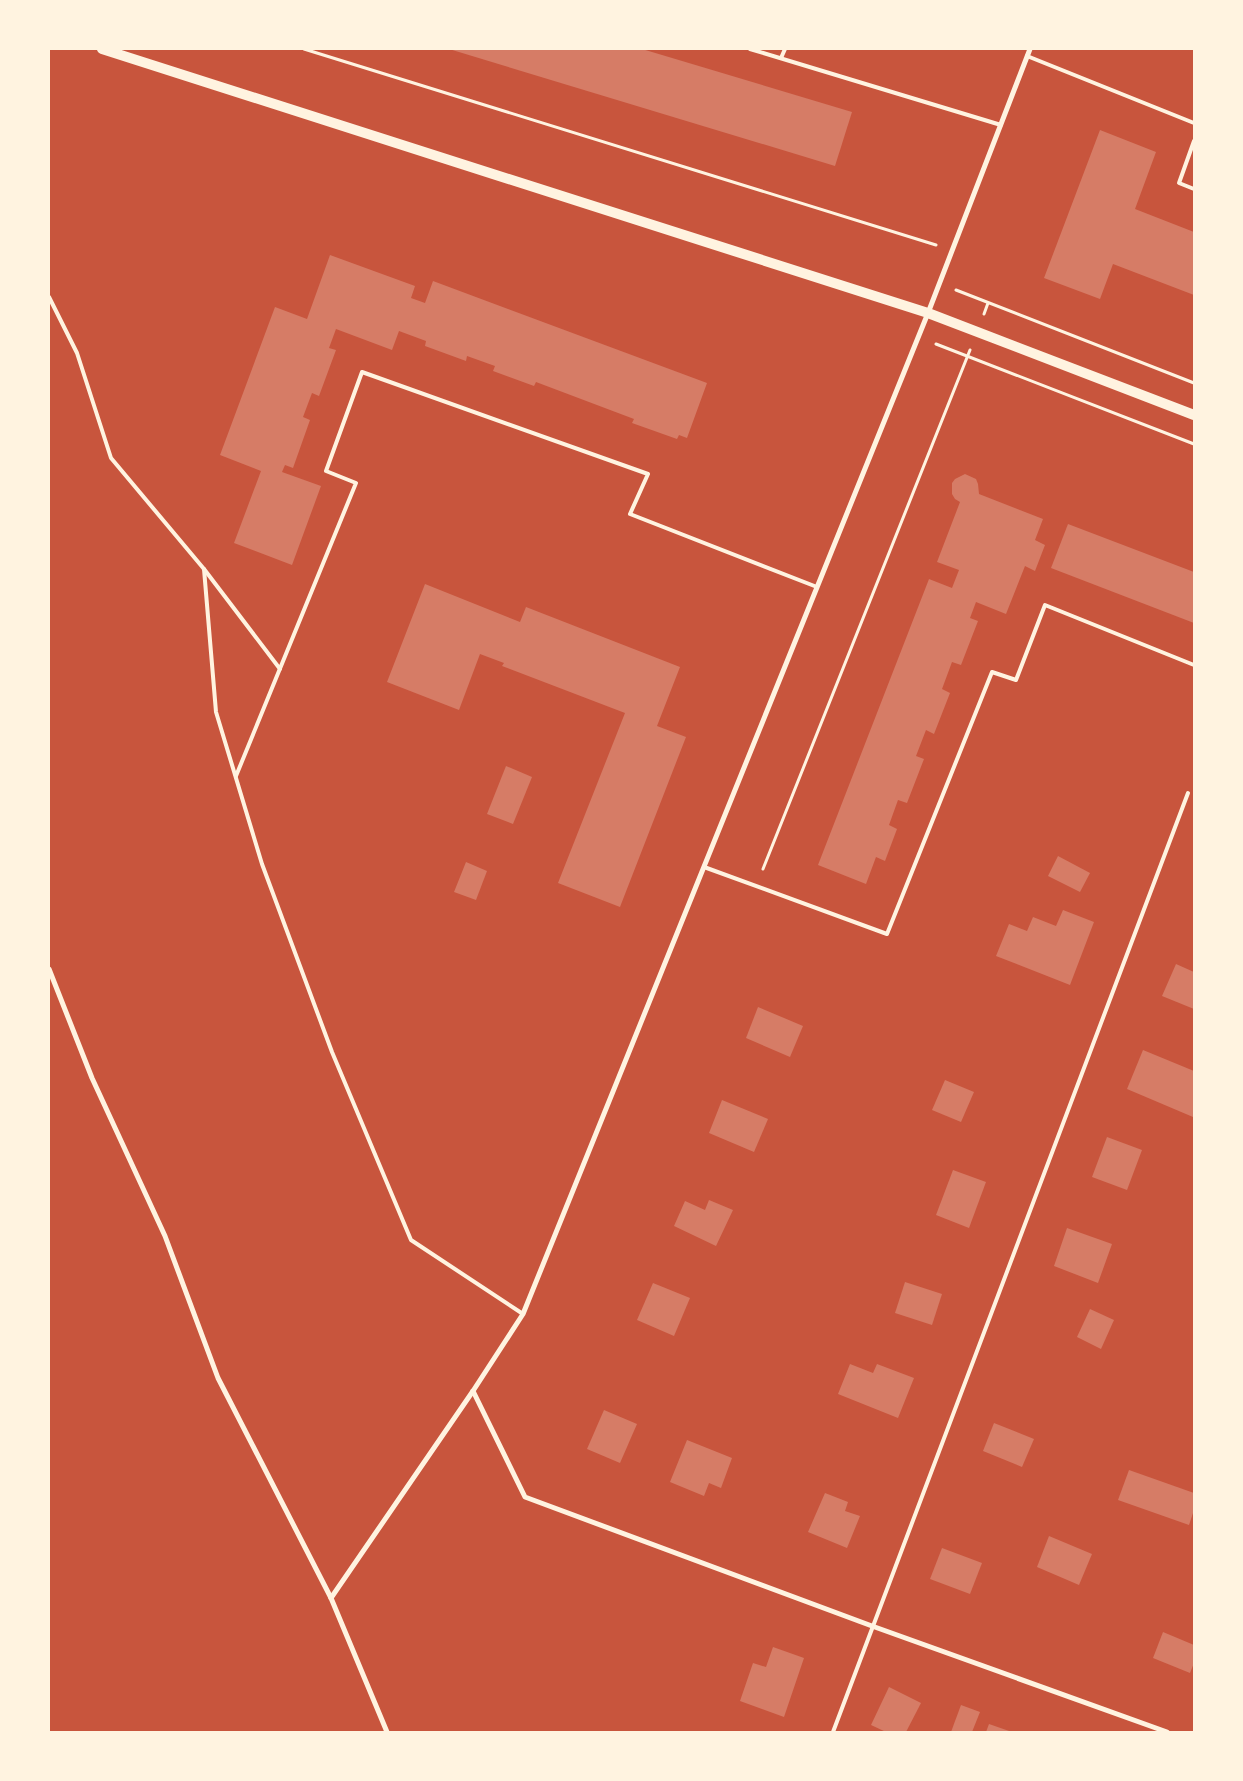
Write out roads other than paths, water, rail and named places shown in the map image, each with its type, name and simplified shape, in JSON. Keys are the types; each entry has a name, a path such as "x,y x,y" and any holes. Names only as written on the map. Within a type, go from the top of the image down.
{"main road":[{"path":"102,49 928,313 1194,415"}],"street":[{"path":"331,1598 524,1314 928,313 1030,49"},
{"path":"49,969 92,1078 165,1236 218,1378 331,1598 387,1732"},
{"path":"473,1391 525,1497 872,1626 1167,1732"}],"lane":[{"path":"750,49 1001,125"},
{"path":"781,58 785,49"},
{"path":"1027,56 1194,123"},
{"path":"1194,141 1179,183 1194,189"},
{"path":"49,297 77,353 110,458 204,569 280,670"},
{"path":"236,778 356,482 326,471 362,372 648,474 630,514 817,587"},
{"path":"204,569 216,712 262,864 329,1043 411,1240 524,1314"},
{"path":"704,867 887,934 992,672 1016,680 1045,605 1194,664"},
{"path":"833,1732 1188,793"}]}
